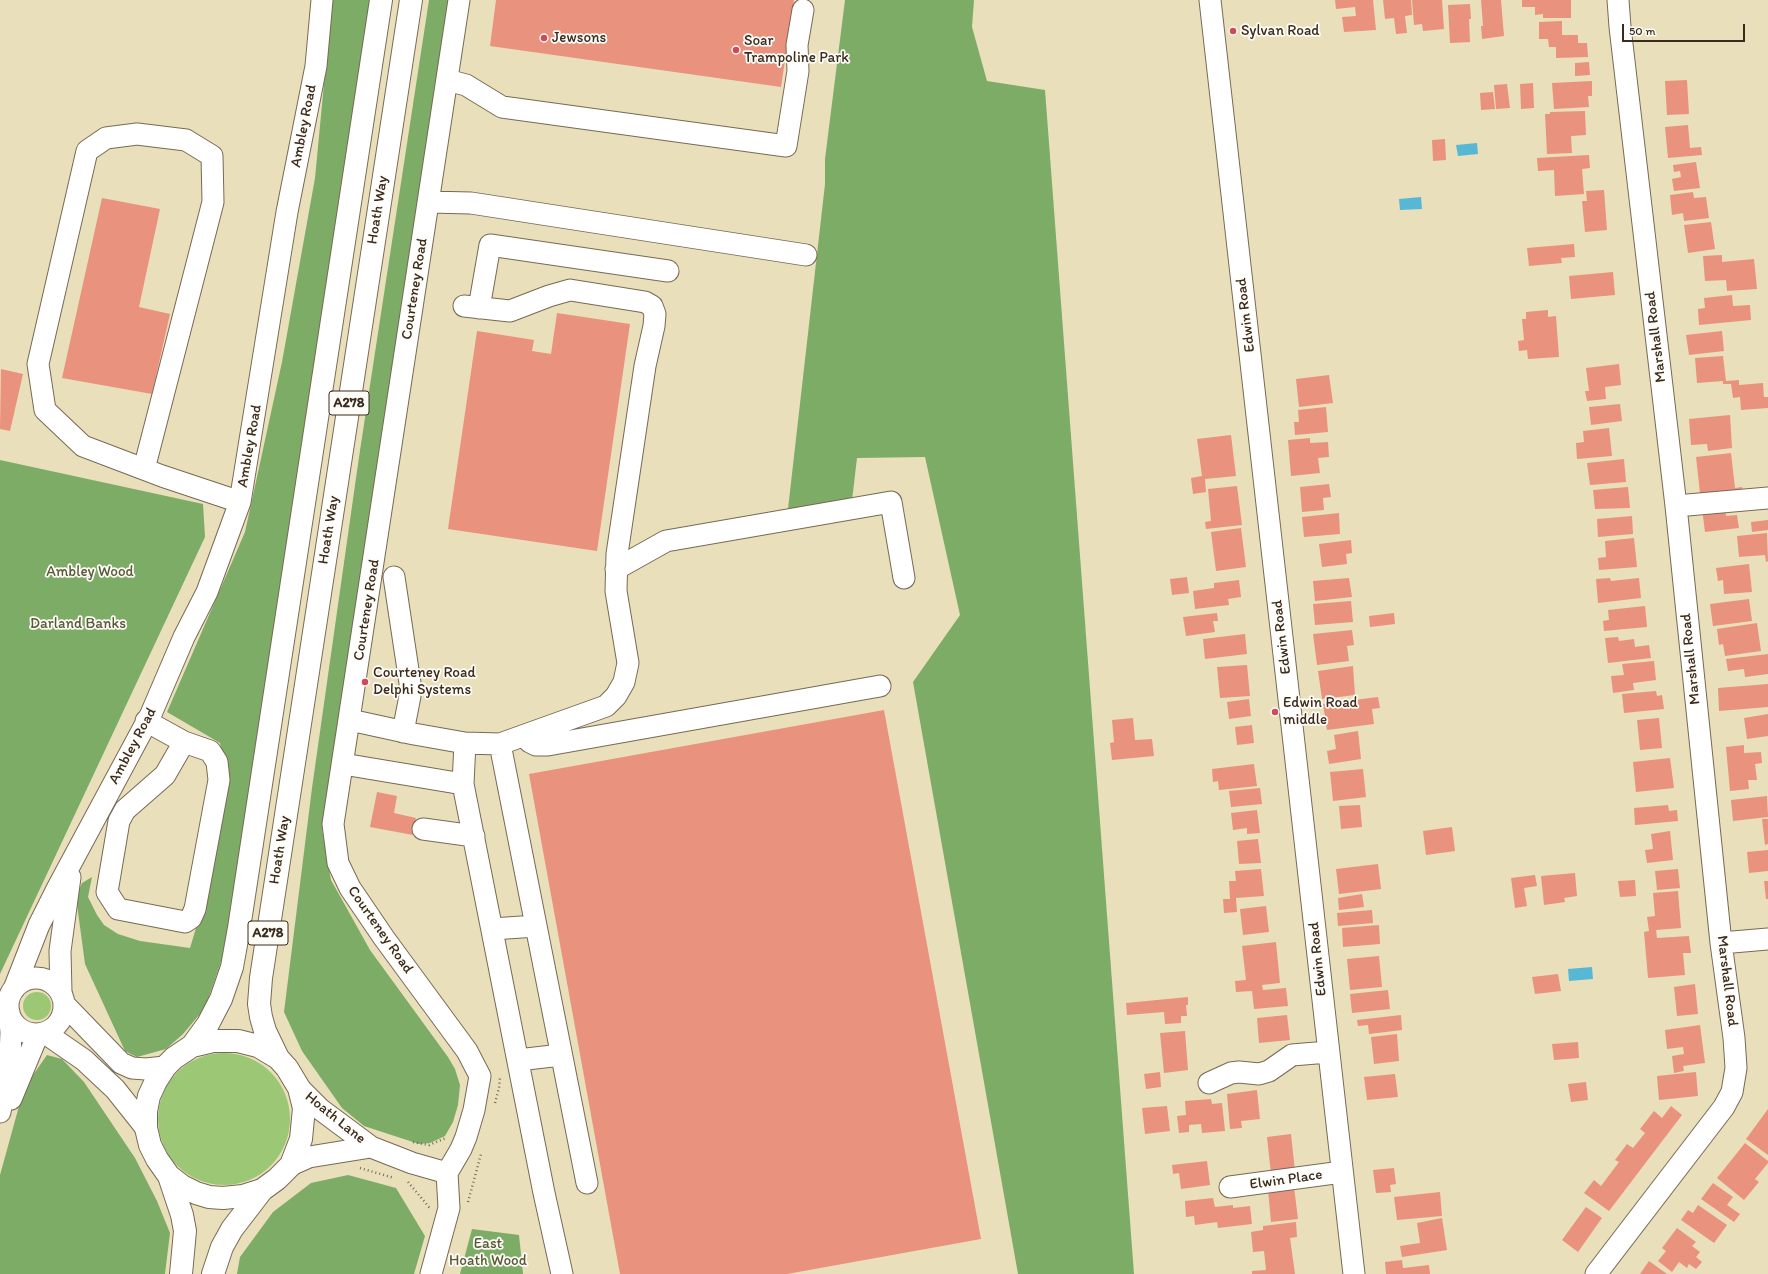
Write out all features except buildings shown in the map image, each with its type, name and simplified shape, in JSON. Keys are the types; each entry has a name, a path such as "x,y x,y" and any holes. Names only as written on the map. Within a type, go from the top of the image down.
{"main road":[{"name":"Hoath Way","path":"192,1046 208,1024 221,999 232,967 240,928 381,0"},
{"name":"Hoath Way","path":"278,1058 265,1031 261,1017 259,1004 261,978 410,0"},
{"path":"182,1274 185,1231 182,1215 169,1176 157,1159 150,1145 146,1128 146,1111 149,1096 165,1067 174,1058 192,1046 213,1041 238,1041 258,1046 278,1058 287,1068 299,1088 304,1108 304,1123 301,1139 291,1165 277,1179 262,1190 232,1229 222,1247 214,1274"},
{"path":"169,1176 182,1186 196,1193 209,1197 224,1198 243,1196 262,1190"}],"street":[{"name":"Ambley Road","path":"11,998 39,926 73,858 151,714 184,637 207,592 240,502 287,212 316,66 322,0"},
{"name":"Courteney Road","path":"447,1172 461,1149 466,1137 474,1110 480,1076 467,1051 358,902 343,875 336,855 333,824 350,720 458,0"},
{"name":"Edwin Road","path":"1210,0 1354,1274"},
{"name":"Marshall Road","path":"1596,1274 1724,1108 1732,1092 1736,1068 1734,1038 1721,943 1676,506 1618,0"},
{"path":"447,80 466,85 502,107 786,146 798,71 797,45 803,10"},
{"path":"144,469 213,202 212,156 186,140 137,134 106,138 87,151 38,364 45,410 83,446 144,469 240,502"},
{"path":"428,202 471,202 806,255"},
{"path":"350,720 403,732 465,743 500,744 606,706 616,696 624,682 628,663 616,591 618,546 645,366 654,326 655,314 652,306 637,301 570,290 510,311 472,307 490,245 668,272"},
{"path":"1676,506 1768,498"},
{"path":"616,568 666,541 891,502 904,578"},
{"path":"394,578 410,683 410,696 403,732"},
{"path":"524,736 536,745 548,745 880,686"},
{"path":"146,721 184,742 210,751 217,762 219,780 195,909 192,918 185,922 118,909 107,892 119,821 125,810 165,775 184,742"},
{"path":"465,743 463,784 562,1274"},
{"path":"500,744 587,1183"},
{"path":"343,764 463,784"},
{"path":"423,829 474,836"},
{"path":"0,1125 42,1034 55,1028 63,1017 60,951 73,858"},
{"path":"492,929 536,926"},
{"path":"1721,943 1768,939"},
{"path":"0,1112 10,1057 12,1032 11,998 26,980 35,978 54,984 63,999 121,1063 132,1068 146,1069 165,1067"},
{"path":"11,998 12,1020 19,1029 26,1032 42,1034 84,1060 115,1089 146,1128"},
{"path":"1209,1083 1231,1073 1239,1072 1259,1074 1269,1071 1285,1058 1292,1055 1328,1052"},
{"path":"518,1060 562,1055"},
{"name":"Hoath Lane","path":"299,1088 320,1109 371,1147 412,1163 447,1172"},
{"name":"Hoath Lane","path":"291,1165 309,1157 371,1147"},
{"path":"431,1274 449,1208 447,1172"},
{"name":"Elwin Place","path":"1230,1187 1342,1172"}],"path":[{"path":"412,1142 429,1145 445,1138"},
{"path":"359,1168 408,1182 429,1206"}],"green space":[{"path":"332,0 370,0 225,950 205,1008 183,1034 166,1049 137,1057 125,1051 85,964 76,897 82,883 92,877 88,897 104,925 118,934 140,941 190,948 202,908 225,766 220,743 167,712 245,532 282,362 315,178"},
{"path":"429,0 450,0 385,437 322,829 331,880 370,950 448,1057 455,1069 460,1085 458,1105 453,1122 445,1136 430,1143 419,1144 364,1126 342,1108 302,1051 284,1012 312,788 359,457"},
{"path":"845,0 974,0 972,27 987,81 1045,90 1134,1274 1018,1274 913,682 960,615 925,457 857,458 851,509 788,509 825,184 825,159"},
{"name":"Ambley Wood","path":"0,460 203,504 205,537 0,974"},
{"path":"37,992 47,996 51,1006 47,1016 37,1020 27,1016 23,1006 27,996"},
{"path":"231,1053 243,1055 255,1060 271,1072 283,1088 288,1100 290,1119 288,1138 283,1150 271,1166 255,1178 243,1183 217,1185 205,1183 193,1178 177,1166 165,1150 160,1138 158,1112 160,1100 165,1088 177,1072 193,1060 205,1055"},
{"path":"47,1055 62,1059 84,1082 135,1158 157,1201 170,1233 165,1274 0,1274 0,1175 24,1088"},
{"path":"348,1175 396,1188 425,1236 414,1274 237,1274 240,1257 273,1212 311,1183"},
{"name":"East Hoath Wood","path":"472,1229 519,1235 523,1274 460,1274"}],"water":[{"path":"1477,143 1478,154 1458,156 1456,145"},
{"path":"1421,197 1422,209 1400,210 1399,199"},
{"path":"1592,967 1593,979 1569,981 1568,969"}],"place":[{"name":"Sylvan Road","path":"1233,31"},
{"name":"Jewsons","path":"544,38"},
{"name":"Soar Trampoline Park","path":"736,50"},
{"name":"Courteney Road Delphi Systems","path":"365,682"},
{"name":"Edwin Road middle","path":"1275,712"}],"park label":[{"name":"Darland Banks","path":"78,624"}]}
